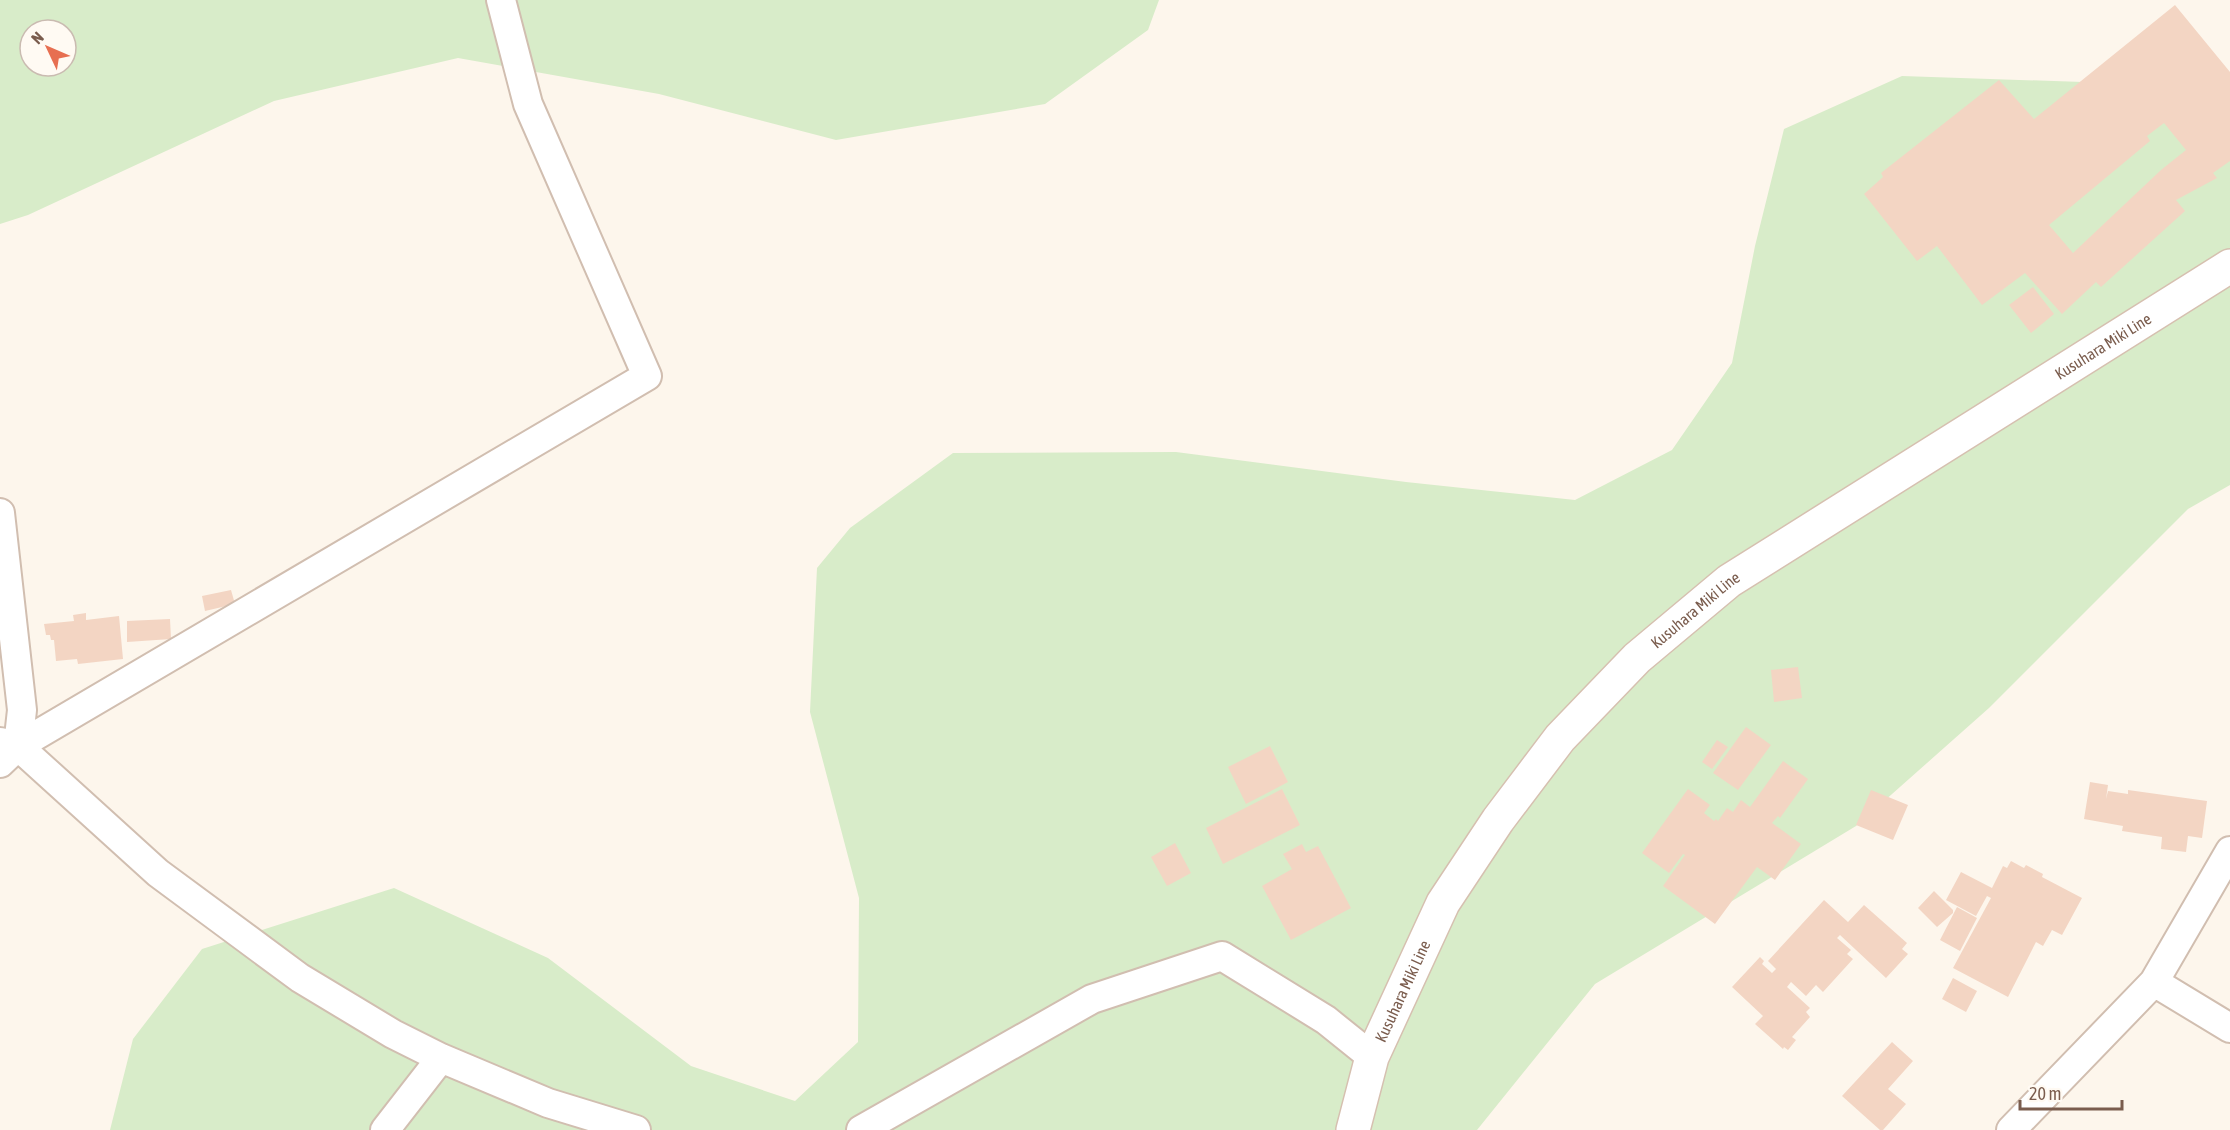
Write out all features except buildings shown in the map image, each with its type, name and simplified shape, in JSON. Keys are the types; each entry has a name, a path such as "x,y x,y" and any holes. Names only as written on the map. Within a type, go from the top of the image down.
{"main road":[{"name":"Kusuhara Miki Line","path":"1353,1130 1372,1057 1443,903 1498,820 1560,738 1637,658 1729,581 2230,266"}],"street":[{"path":"6,750 647,376 528,104 501,0"},
{"path":"0,513 22,710 6,750"},
{"path":"6,750 158,873 300,978 393,1034 441,1058 548,1103 636,1130"},
{"path":"2011,1130 2154,982 2230,851"},
{"path":"861,1130 1092,999 1222,956 1326,1020 1372,1057"},
{"path":"2154,982 2230,1028"},
{"path":"385,1130 441,1058"}],"green space":[{"path":"0,0 1159,0 1148,30 1045,104 836,140 659,94 458,58 274,101 28,215 0,224"},
{"path":"1902,76 2083,82 2230,122 2230,485 2188,509 1989,708 1856,826 1595,984 1477,1130 110,1130 133,1039 202,949 394,888 548,958 691,1066 795,1101 858,1042 859,898 810,712 817,568 850,528 953,453 1176,452 1406,482 1575,500 1672,450 1732,363 1755,246 1784,129"}]}
